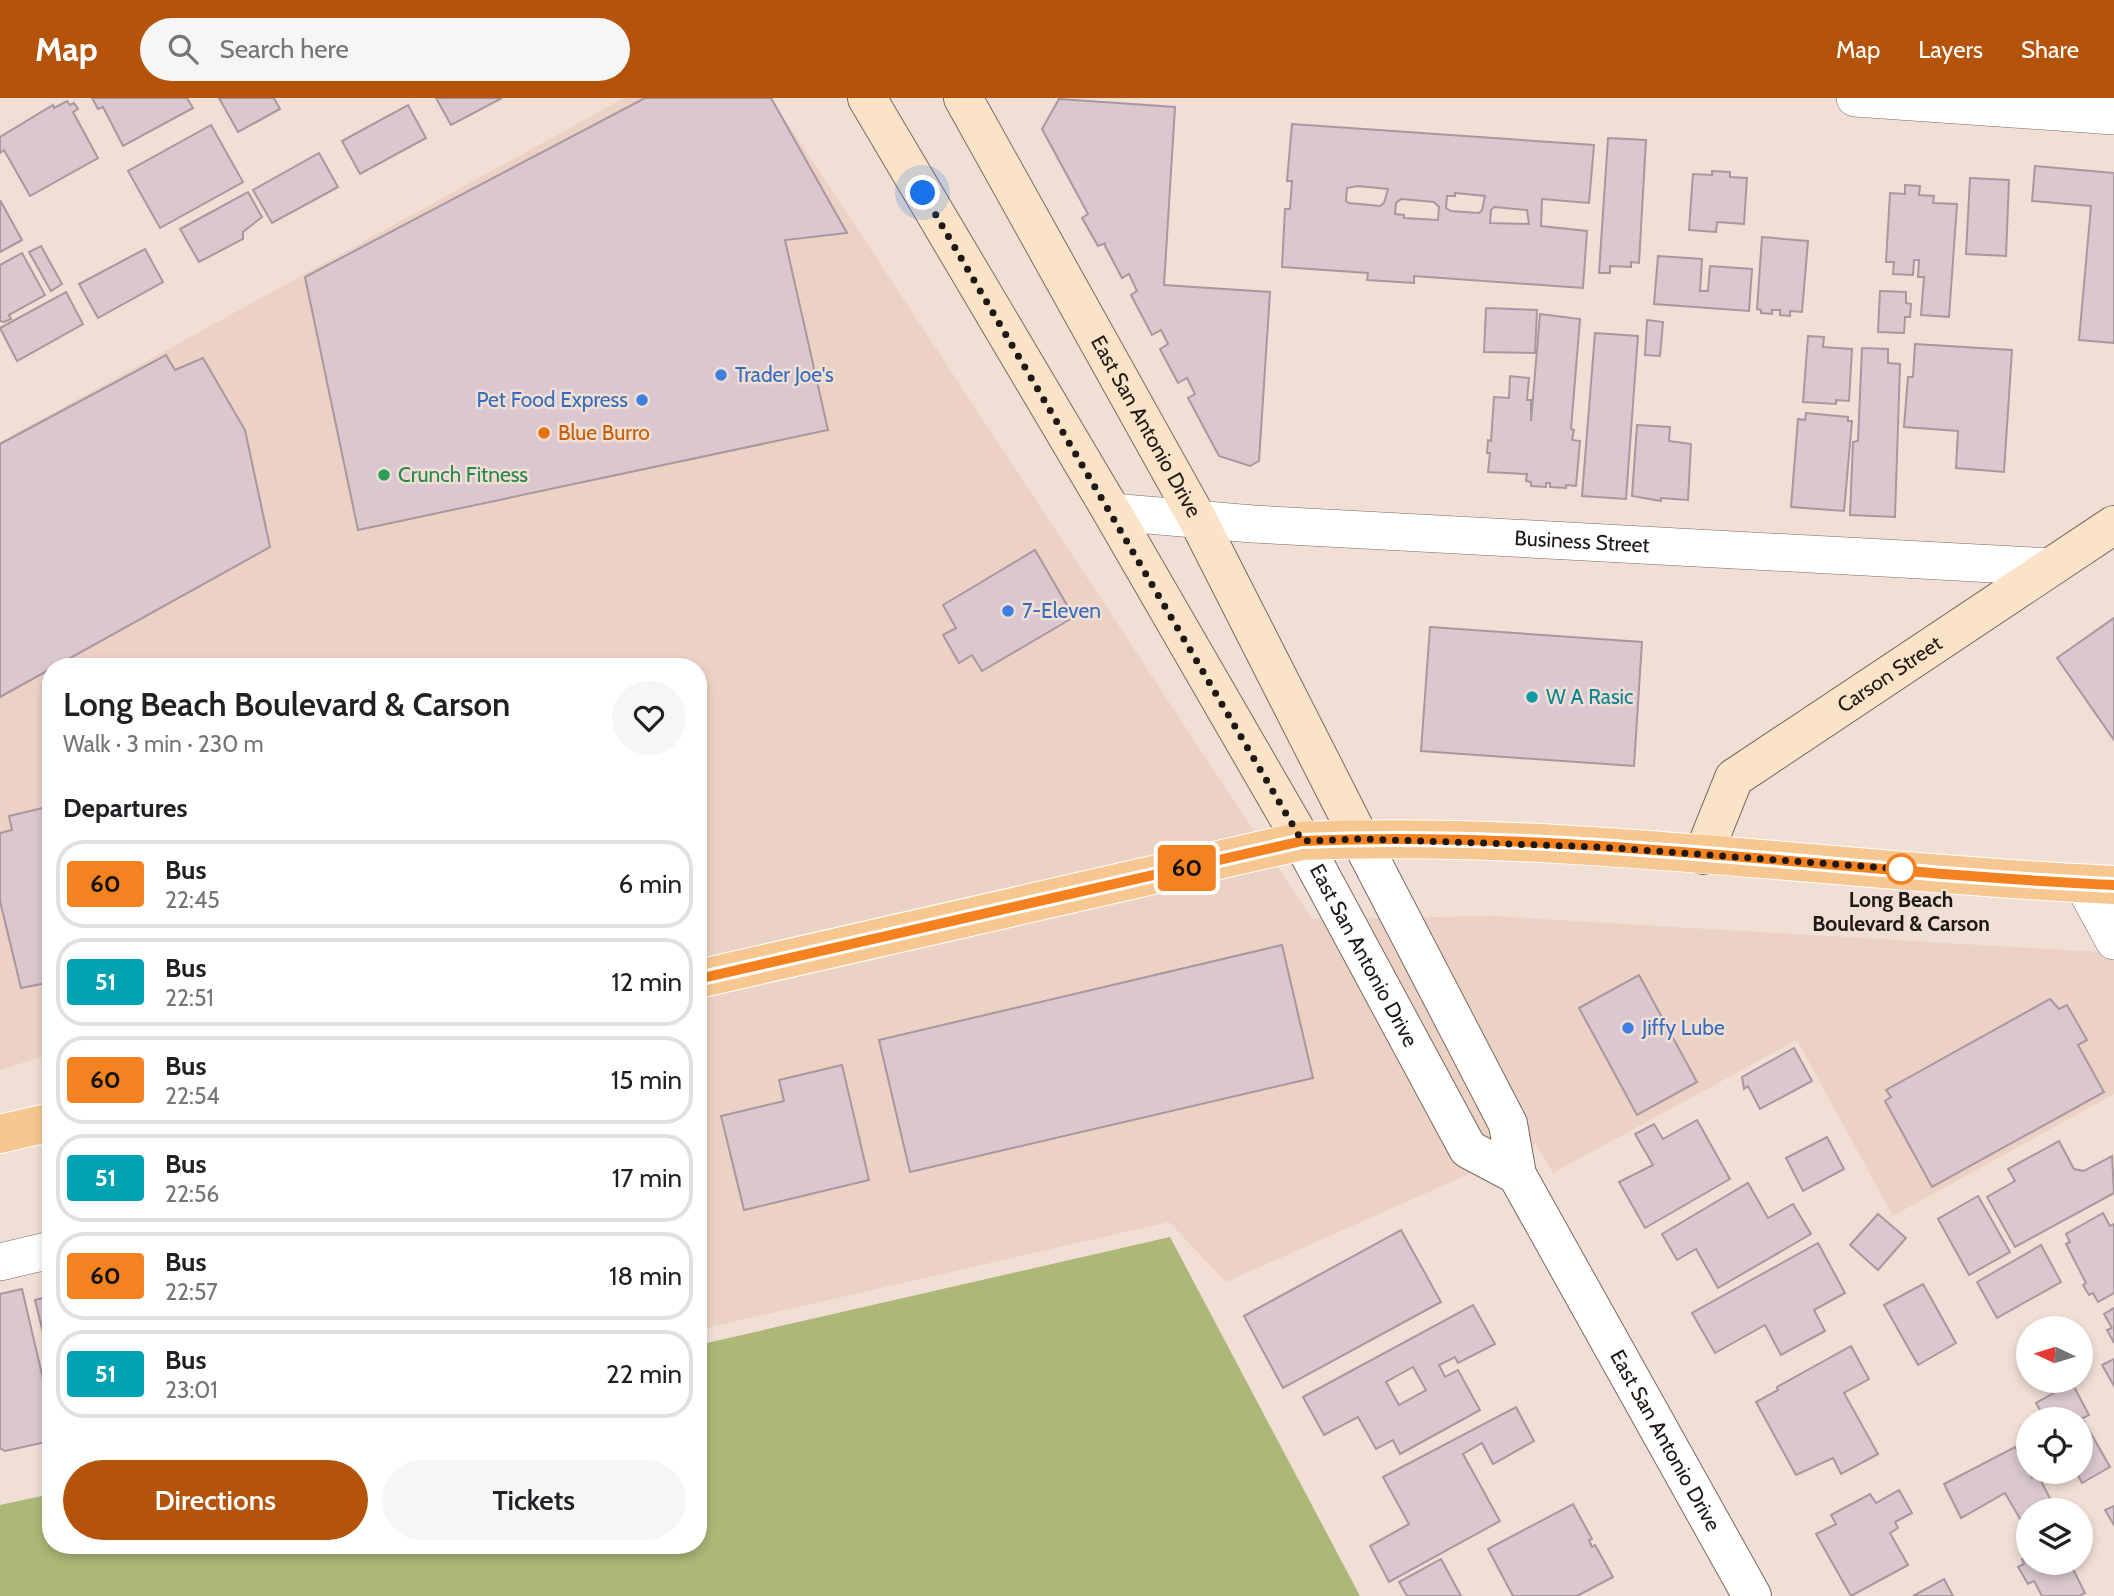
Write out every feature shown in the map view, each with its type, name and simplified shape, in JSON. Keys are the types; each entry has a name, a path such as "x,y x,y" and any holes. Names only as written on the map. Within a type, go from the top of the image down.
{"main road":[{"name":"East San Antonio Drive","path":"867,98 1112,512 1302,841"},
{"name":"East San Antonio Drive","path":"963,98 1199,520 1360,839"},
{"name":"Carson Street","path":"1703,855 1734,778 2114,525"},
{"path":"707,977 1302,841 1360,839 1600,847 2099,885"},
{"path":"0,1134 42,1124"}],"street":[{"path":"1855,98 2114,116"},
{"name":"Business Street","path":"1112,512 1199,520 2050,567"},
{"name":"East San Antonio Drive","path":"1360,839 1508,1124 1517,1175 1752,1596"},
{"name":"East San Antonio Drive","path":"1302,841 1468,1149 1517,1175"},
{"path":"2099,885 2114,941"},
{"path":"0,1262 42,1252"}],"shaded area":[{"path":"624,98 771,98 1312,919 1492,916 2114,953 2114,1094 1893,1216 1797,1040 1553,1173 1536,1144 1226,1282 1169,1222 707,1328 707,658 42,658 42,1057 0,1070 0,442"}],"green space":[{"path":"1170,1237 1360,1596 0,1596 0,1505 42,1496 42,1554 707,1554 707,1343"}],"building":[{"path":"92,98 187,98 193,108 123,146 103,107 98,109"},
{"path":"219,98 274,98 280,109 238,132"},
{"path":"436,98 502,98 451,125"},
{"path":"645,98 771,98 847,233 785,240 828,430 358,530 305,277"},
{"path":"1059,99 1175,107 1164,285 1270,292 1259,461 1250,466 1219,456 1188,398 1195,394 1187,378 1178,383 1160,349 1168,344 1161,330 1152,335 1131,295 1137,291 1129,274 1122,278 1104,244 1106,243 1098,246 1082,218 1088,214 1042,129"},
{"path":"67,101 70,105 74,103 78,109 73,112 98,158 30,196 4,150 0,153 0,137 53,105 54,108"},
{"path":"408,105 426,138 360,174 342,141"},
{"path":"1292,124 1594,145 1589,203 1542,199 1541,226 1587,231 1583,288 1414,276 1414,283 1367,280 1368,273 1282,267 1285,209 1290,209 1292,181 1287,181","holes":["1358,186 1388,189 1384,203 1380,206 1349,203 1346,201 1347,188","1455,193 1485,196 1482,210 1479,213 1451,211 1446,208 1447,196 1455,196","1401,199 1434,202 1439,207 1438,220 1404,218 1404,215 1395,214 1396,203","1494,207 1527,210 1529,224 1490,223 1491,210"]},
{"path":"211,125 243,182 160,228 128,171"},
{"path":"1608,138 1646,140 1639,263 1631,262 1631,267 1610,266 1610,273 1599,273"},
{"path":"319,153 338,187 272,223 253,190"},
{"path":"2035,166 2114,173 2114,343 2079,340 2091,206 2032,201"},
{"path":"1712,171 1730,172 1730,177 1747,178 1744,224 1717,222 1716,232 1689,230 1693,174 1712,175"},
{"path":"1970,178 2009,180 2006,256 1966,254"},
{"path":"1905,185 1920,186 1919,195 1934,196 1933,203 1957,204 1949,317 1921,315 1924,277 1918,277 1919,260 1914,260 1913,275 1893,274 1894,262 1886,262 1890,193 1905,194"},
{"path":"248,192 262,217 243,232 243,239 199,262 180,229"},
{"path":"0,200 22,240 0,252"},
{"path":"1762,237 1808,241 1802,312 1790,311 1790,316 1780,315 1780,310 1772,310 1772,314 1761,313 1761,310 1757,309"},
{"path":"41,246 62,284 51,291 29,252"},
{"path":"145,249 163,282 98,318 79,284"},
{"path":"22,253 45,295 9,315 11,319 0,321 0,265"},
{"path":"1658,256 1702,259 1700,291 1708,291 1710,266 1752,269 1749,311 1654,304"},
{"path":"1880,291 1906,292 1906,303 1911,304 1910,317 1905,317 1904,333 1878,332"},
{"path":"66,292 83,324 17,361 0,328"},
{"path":"1486,308 1537,310 1535,353 1484,352"},
{"path":"1540,314 1580,319 1571,429 1574,430 1572,440 1580,441 1576,486 1566,485 1566,488 1550,487 1550,483 1546,483 1546,487 1531,486 1531,482 1526,481 1527,474 1488,472 1488,440 1491,441 1494,397 1509,398 1510,376 1529,378 1527,400 1531,400 1531,421"},
{"path":"1647,320 1663,322 1660,356 1645,355"},
{"path":"1595,333 1638,336 1626,499 1582,496"},
{"path":"1808,336 1824,337 1823,347 1852,349 1849,401 1836,400 1836,404 1803,402"},
{"path":"1915,344 2012,350 2004,472 1956,468 1958,431 1904,427 1908,377 1913,377"},
{"path":"1862,348 1888,349 1888,363 1900,364 1895,517 1850,515 1853,442 1858,441"},
{"path":"166,355 175,370 203,358 245,430 270,547 70,658 42,658 42,674 0,697 0,444"},
{"path":"1806,413 1848,417 1848,421 1852,421 1844,511 1791,507 1798,419 1805,420"},
{"path":"1637,425 1670,427 1669,441 1691,444 1688,500 1661,498 1661,501 1632,496"},
{"name":"7-Eleven","path":"1035,550 1074,617 982,671 972,655 959,663 943,635 956,628 943,605"},
{"path":"2114,618 2114,740 2057,658"},
{"name":"W A Rasic","path":"1430,627 1642,642 1634,766 1421,751"},
{"path":"42,808 42,984 21,988 0,901 0,833 12,830 9,816"},
{"path":"1282,945 1313,1078 910,1172 879,1040"},
{"name":"Jiffy Lube","path":"1639,975 1697,1082 1637,1115 1579,1008"},
{"path":"2050,999 2059,1009 2067,1005 2087,1040 2078,1045 2104,1092 1932,1187 1885,1101 1891,1097 1886,1090"},
{"path":"1794,1048 1812,1081 1760,1109 1748,1086 1744,1089 1742,1077"},
{"path":"842,1065 869,1180 744,1210 721,1116 784,1101 779,1080"},
{"path":"1697,1120 1730,1179 1645,1228 1619,1182 1653,1165 1635,1134 1654,1124 1663,1139"},
{"path":"1827,1137 1844,1169 1803,1191 1786,1158"},
{"path":"2059,1141 2074,1169 2084,1171 2112,1156 2114,1193 2015,1247 1987,1197 2015,1181 2008,1169"},
{"path":"1748,1183 1768,1218 1793,1204 1811,1234 1718,1288 1696,1249 1677,1260 1662,1234"},
{"path":"1978,1196 2010,1252 1969,1275 1938,1219"},
{"path":"2103,1213 2110,1226 2114,1224 2114,1293 2098,1302 2093,1293 2089,1295 2083,1285 2086,1283 2066,1244 2070,1242 2066,1234"},
{"path":"1878,1214 1906,1238 1878,1270 1850,1245"},
{"path":"1401,1230 1441,1302 1283,1388 1244,1316"},
{"path":"1818,1243 1845,1293 1814,1310 1825,1331 1781,1355 1765,1325 1715,1353 1692,1313"},
{"path":"2041,1245 2061,1282 1997,1318 1977,1282"},
{"path":"1923,1284 1956,1343 1918,1365 1884,1305"},
{"path":"22,1289 42,1375 42,1443 5,1451 0,1448 0,1294"},
{"path":"42,1298 42,1328 35,1300"},
{"path":"1473,1305 1495,1344 1458,1363 1455,1357 1439,1365 1445,1377 1458,1370 1480,1410 1400,1454 1393,1440 1376,1449 1358,1417 1324,1435 1303,1397","holes":["1413,1367 1426,1390 1399,1405 1386,1382"]},
{"path":"2114,1308 2114,1343 2107,1330 2112,1328 2104,1314"},
{"path":"1851,1346 1869,1379 1844,1393 1878,1454 1841,1474 1833,1458 1796,1475 1756,1402 1778,1390 1777,1387"},
{"path":"2114,1359 2114,1386 2102,1365"},
{"path":"2054,1393 2077,1393 2085,1407 2038,1407 2036,1403"},
{"path":"1516,1407 1534,1441 1493,1464 1482,1443 1463,1454 1500,1521 1389,1582 1370,1546 1409,1524 1383,1477"},
{"path":"2093,1437 2110,1467 2093,1477"},
{"path":"2015,1447 2016,1484 2043,1484 2050,1498 2016,1498 2016,1512 2005,1493 1961,1518 1944,1484"},
{"path":"1899,1490 1912,1513 1895,1522 1898,1528 1890,1533 1908,1565 1851,1596 1816,1534 1836,1524 1831,1515 1870,1494 1876,1503"},
{"path":"1573,1504 1592,1539 1589,1540 1592,1547 1595,1545 1613,1577 1577,1596 1513,1596 1488,1549"},
{"path":"2114,1506 2114,1525 2105,1510"},
{"path":"1441,1559 1461,1596 1407,1596 1399,1582"},
{"path":"2023,1575 2076,1575 2085,1593 2079,1596 2042,1596 2034,1581 2028,1584"},
{"path":"1944,1579 1953,1596 1913,1596"}],"bus line":[{"name":"60","path":"707,977 1302,841 1360,839 1600,847 2114,885"}],"place":[{"name":"Trader Joe's","path":"721,375"},
{"name":"Pet Food Express","path":"642,400"},
{"name":"Blue Burro","path":"544,433"},
{"name":"Crunch Fitness","path":"384,475"},
{"name":"7-Eleven","path":"1008,611"},
{"name":"W A Rasic","path":"1532,697"},
{"name":"Long Beach Boulevard & Carson","path":"1901,869"},
{"name":"Jiffy Lube","path":"1628,1028"}],"route":[{"path":"923,193 1302,841 1360,839 1600,847 1901,869"}]}
